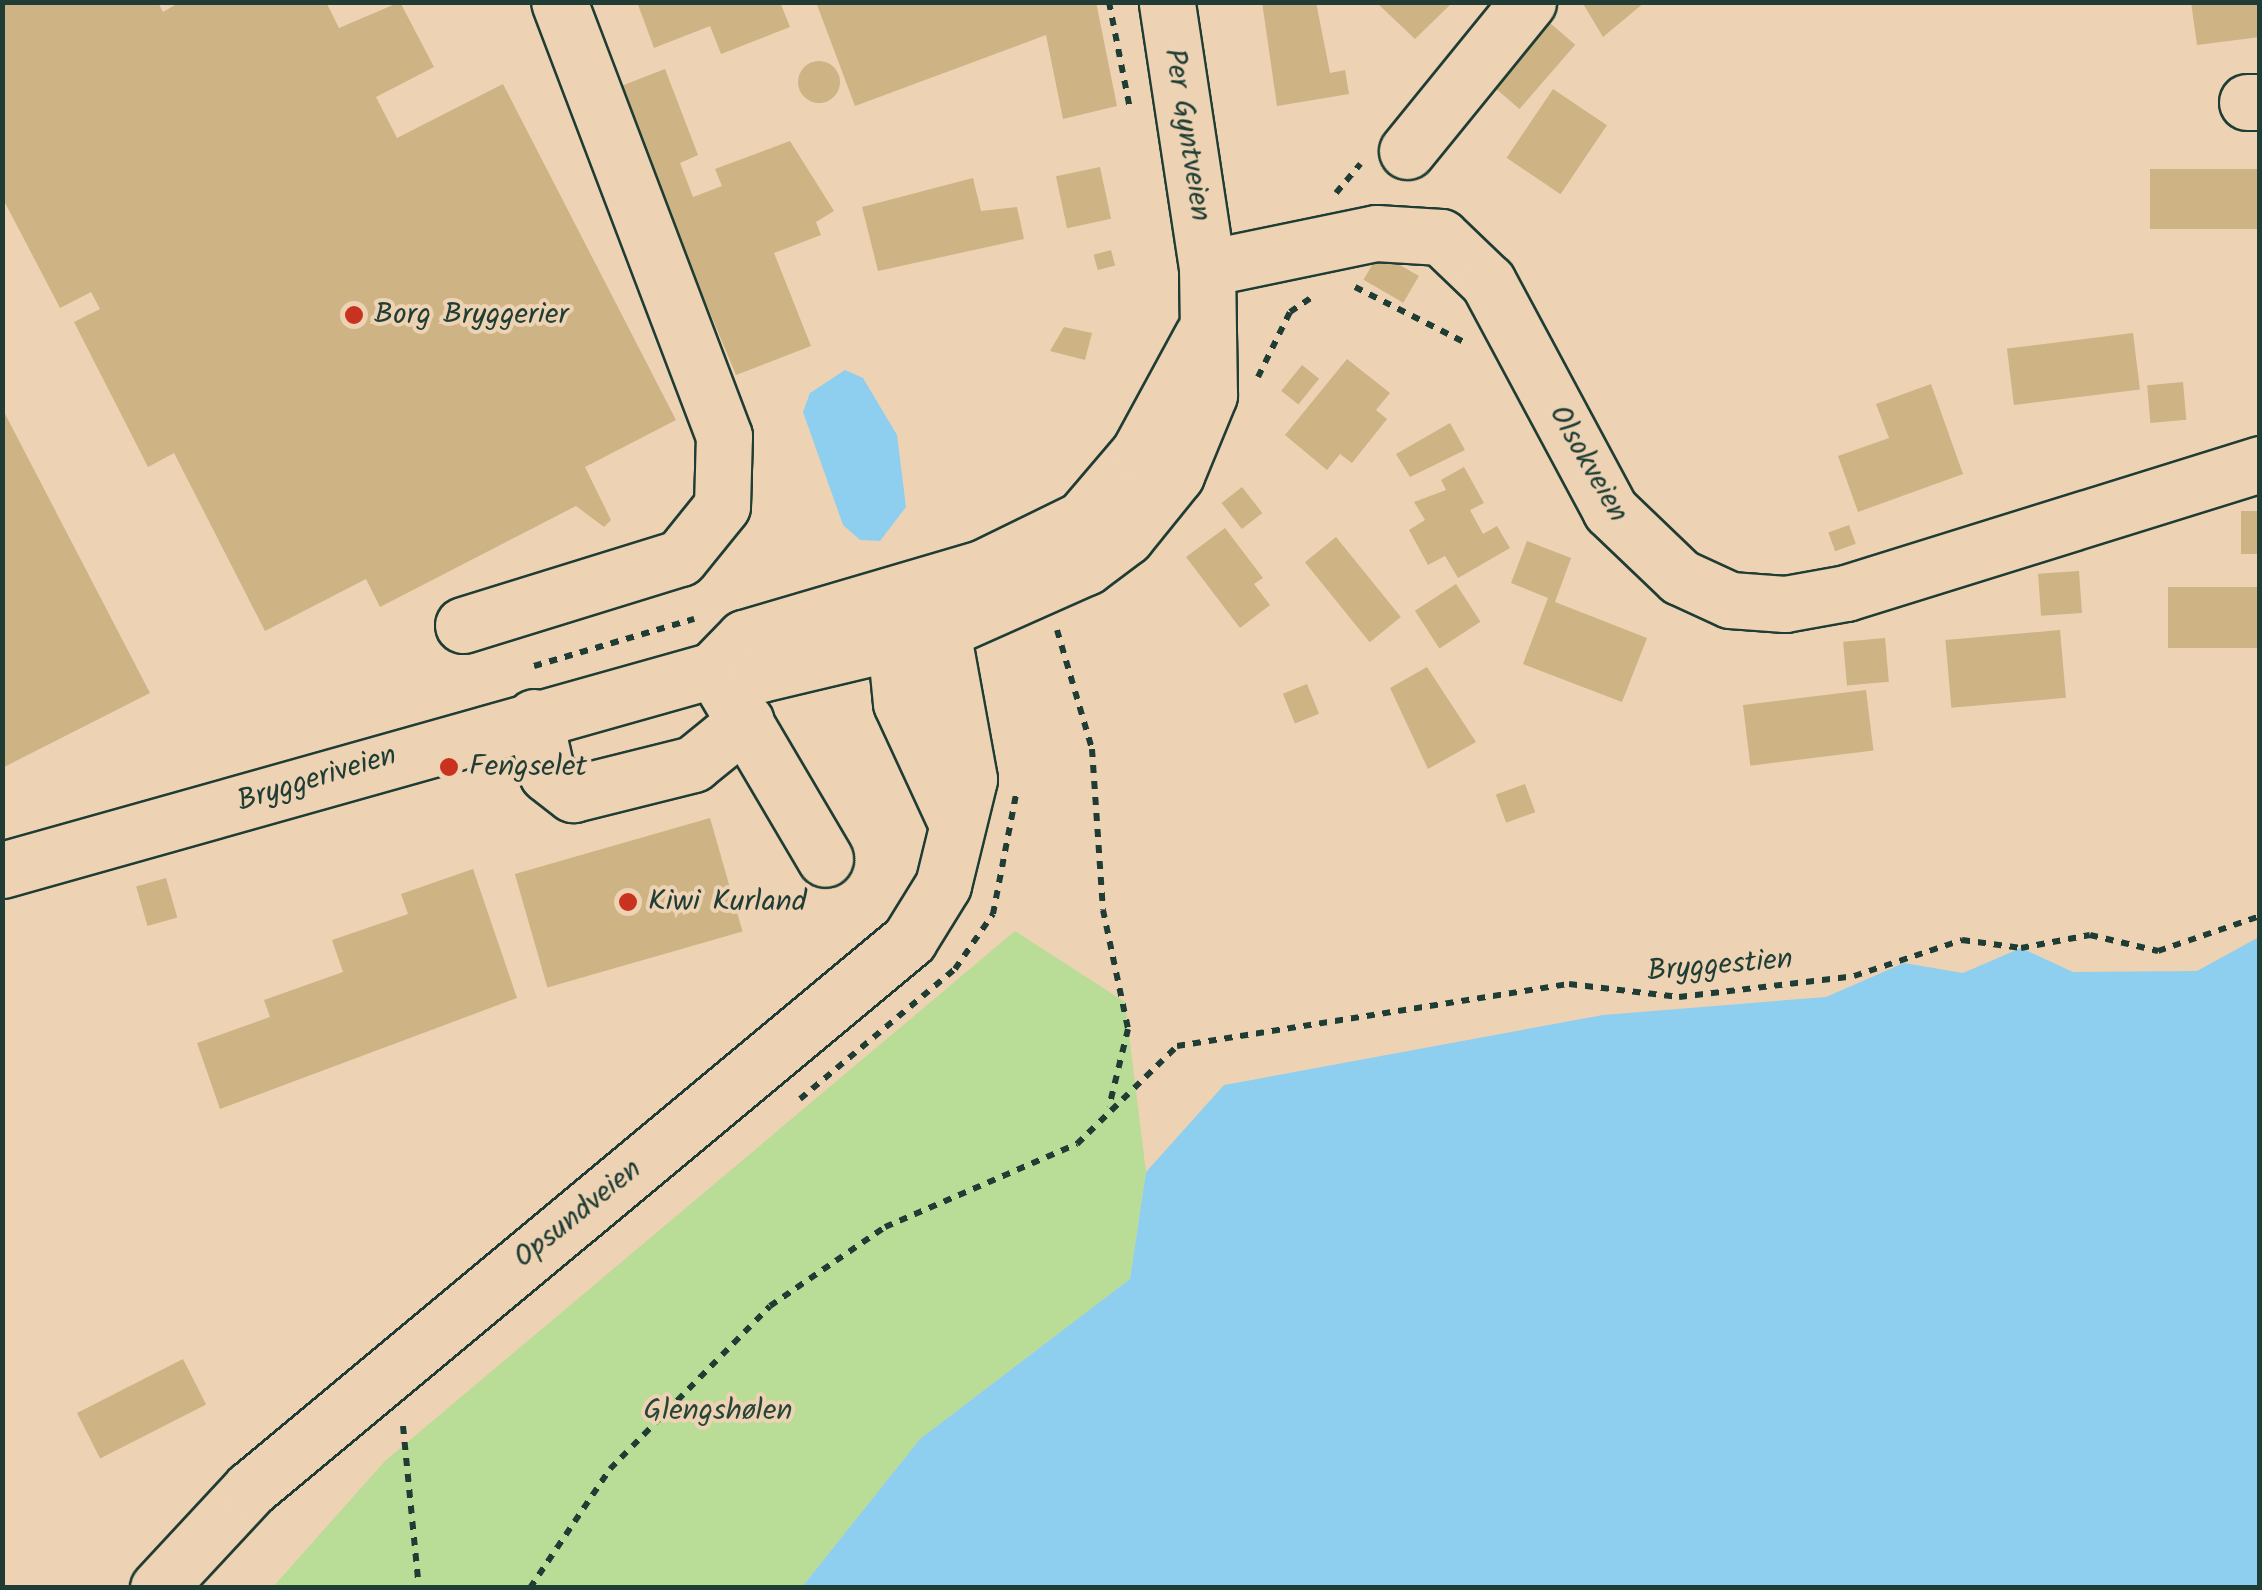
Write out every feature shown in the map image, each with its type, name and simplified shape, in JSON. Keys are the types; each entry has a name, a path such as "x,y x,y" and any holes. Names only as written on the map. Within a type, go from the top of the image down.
{"street":[{"path":"463,625 680,558 722,506 724,436 560,2"},
{"name":"Per Gyntveien","path":"1168,2 1207,268 1202,336"},
{"path":"1407,151 1528,2"},
{"name":"Olsokveien","path":"1207,268 1376,234 1441,237 1488,282 1610,510 1680,577 1730,600 1786,604 1846,593 2260,464"},
{"name":"Bryggeriveien","path":"20,864 534,716 712,670 744,638 916,621 1086,567 1152,510 1209,395 1202,336"},
{"name":"Opsundveien","path":"158,1588 250,1488 880,969 943,886 955,820 969,779 916,621"},
{"path":"712,670 825,860"},
{"path":"534,716 547,774 573,794 693,764 746,722"}],"path":[{"path":"1343,284 1474,347"},
{"path":"1250,393 1290,312 1323,290"},
{"path":"1052,614 1092,749 1103,910 1128,1029 1108,1111"},
{"name":"Bryggestien","path":"530,1588 610,1469 770,1306 885,1227 1077,1144 1130,1087 1177,1046 1569,984 1679,997 1854,976 1962,940 2022,948 2090,935 2158,951 2260,916"},
{"path":"402,1426 419,1588"}],"green space":[{"name":"Glengshølen","path":"1015,931 1125,1002 1146,1172 1130,1279 920,1439 802,1587 272,1588 385,1461"}],"water":[{"path":"845,370 863,378 897,435 906,507 880,541 860,540 843,525 803,412 810,393"},
{"path":"2259,937 2259,1587 802,1587 920,1439 1130,1279 1146,1172 1224,1085 1603,1015 1826,997 1904,963 1963,973 2021,948 2073,972 2197,971"}],"building":[{"name":"Borg Bryggerier","path":"2,2 158,2 163,12 180,2 326,2 339,28 400,2 434,67 376,97 397,138 503,84 676,420 585,467 611,520 604,527 576,506 380,607 366,579 265,631 174,453 148,467 74,322 100,309 91,292 60,308 2,197"},
{"path":"637,2 780,2 790,27 721,54 710,26 654,48"},
{"path":"816,2 1096,2 1117,106 1063,119 1046,35 855,106"},
{"path":"1262,2 1316,2 1330,73 1345,70 1349,94 1277,106"},
{"path":"1376,2 1453,2 1415,39"},
{"path":"1582,2 1645,2 1603,37"},
{"path":"2191,2 2260,2 2260,37 2197,45"},
{"path":"1542,16 1575,45 1519,109 1486,80"},
{"path":"819,61 834,67 840,82 834,97 819,103 804,97 798,82 804,67"},
{"path":"665,69 698,155 680,163 693,197 722,186 715,169 790,141 834,211 816,222 821,235 774,253 811,346 736,375 616,88"},
{"path":"1553,89 1607,125 1560,194 1507,158"},
{"path":"1100,167 1111,219 1067,228 1056,176"},
{"path":"2150,169 2260,169 2260,229 2150,229"},
{"path":"973,178 981,211 1017,207 1024,239 878,271 862,207"},
{"path":"1111,250 1115,265 1098,270 1094,255"},
{"path":"1379,253 1419,276 1403,303 1364,280"},
{"path":"1064,327 1092,333 1085,360 1050,351"},
{"path":"2133,333 2140,390 2014,405 2007,348"},
{"path":"1347,359 1390,393 1376,410 1387,419 1352,463 1340,454 1327,470 1285,435"},
{"path":"1302,365 1319,379 1298,404 1281,391"},
{"path":"2183,382 2186,420 2150,423 2147,385"},
{"path":"1931,384 1963,474 1858,512 1838,456 1889,438 1876,404"},
{"path":"2,408 150,693 2,768"},
{"path":"1450,423 1465,450 1410,477 1396,454"},
{"path":"1464,467 1484,503 1470,510 1483,534 1497,526 1510,548 1458,578 1445,556 1428,565 1409,530 1425,520 1414,502 1446,490 1441,480"},
{"path":"1242,487 1262,513 1242,529 1222,503"},
{"path":"2241,511 2260,511 2260,554 2241,554"},
{"path":"1849,525 1856,544 1835,551 1828,533"},
{"path":"1225,528 1263,578 1254,584 1270,605 1240,628 1186,557"},
{"path":"1336,537 1401,617 1370,642 1305,562"},
{"path":"1527,541 1571,558 1555,602 1647,638 1622,702 1523,664 1548,598 1511,583"},
{"path":"2079,571 2082,613 2041,616 2038,574"},
{"path":"1456,584 1481,622 1439,648 1415,611"},
{"path":"2168,587 2260,587 2260,648 2168,648"},
{"path":"2060,630 2066,698 1951,708 1945,640"},
{"path":"1885,638 1889,682 1847,685 1843,642"},
{"path":"1427,667 1476,742 1428,769 1390,688"},
{"path":"1307,684 1319,714 1295,723 1283,694"},
{"path":"1866,690 1873,751 1750,766 1743,705"},
{"path":"1525,784 1535,812 1506,823 1496,795"},
{"path":"710,818 743,931 547,987 515,874"},
{"path":"473,869 517,998 220,1109 197,1043 270,1017 264,1000 343,972 332,940 408,914 401,894"},
{"path":"166,878 177,917 148,926 136,887"},
{"path":"183,1359 206,1404 100,1458 77,1413"}],"place":[{"name":"Borg Bryggerier","path":"354,315"},
{"name":"Fengselet","path":"449,767"},
{"name":"Kiwi Kurland","path":"628,902"}]}
